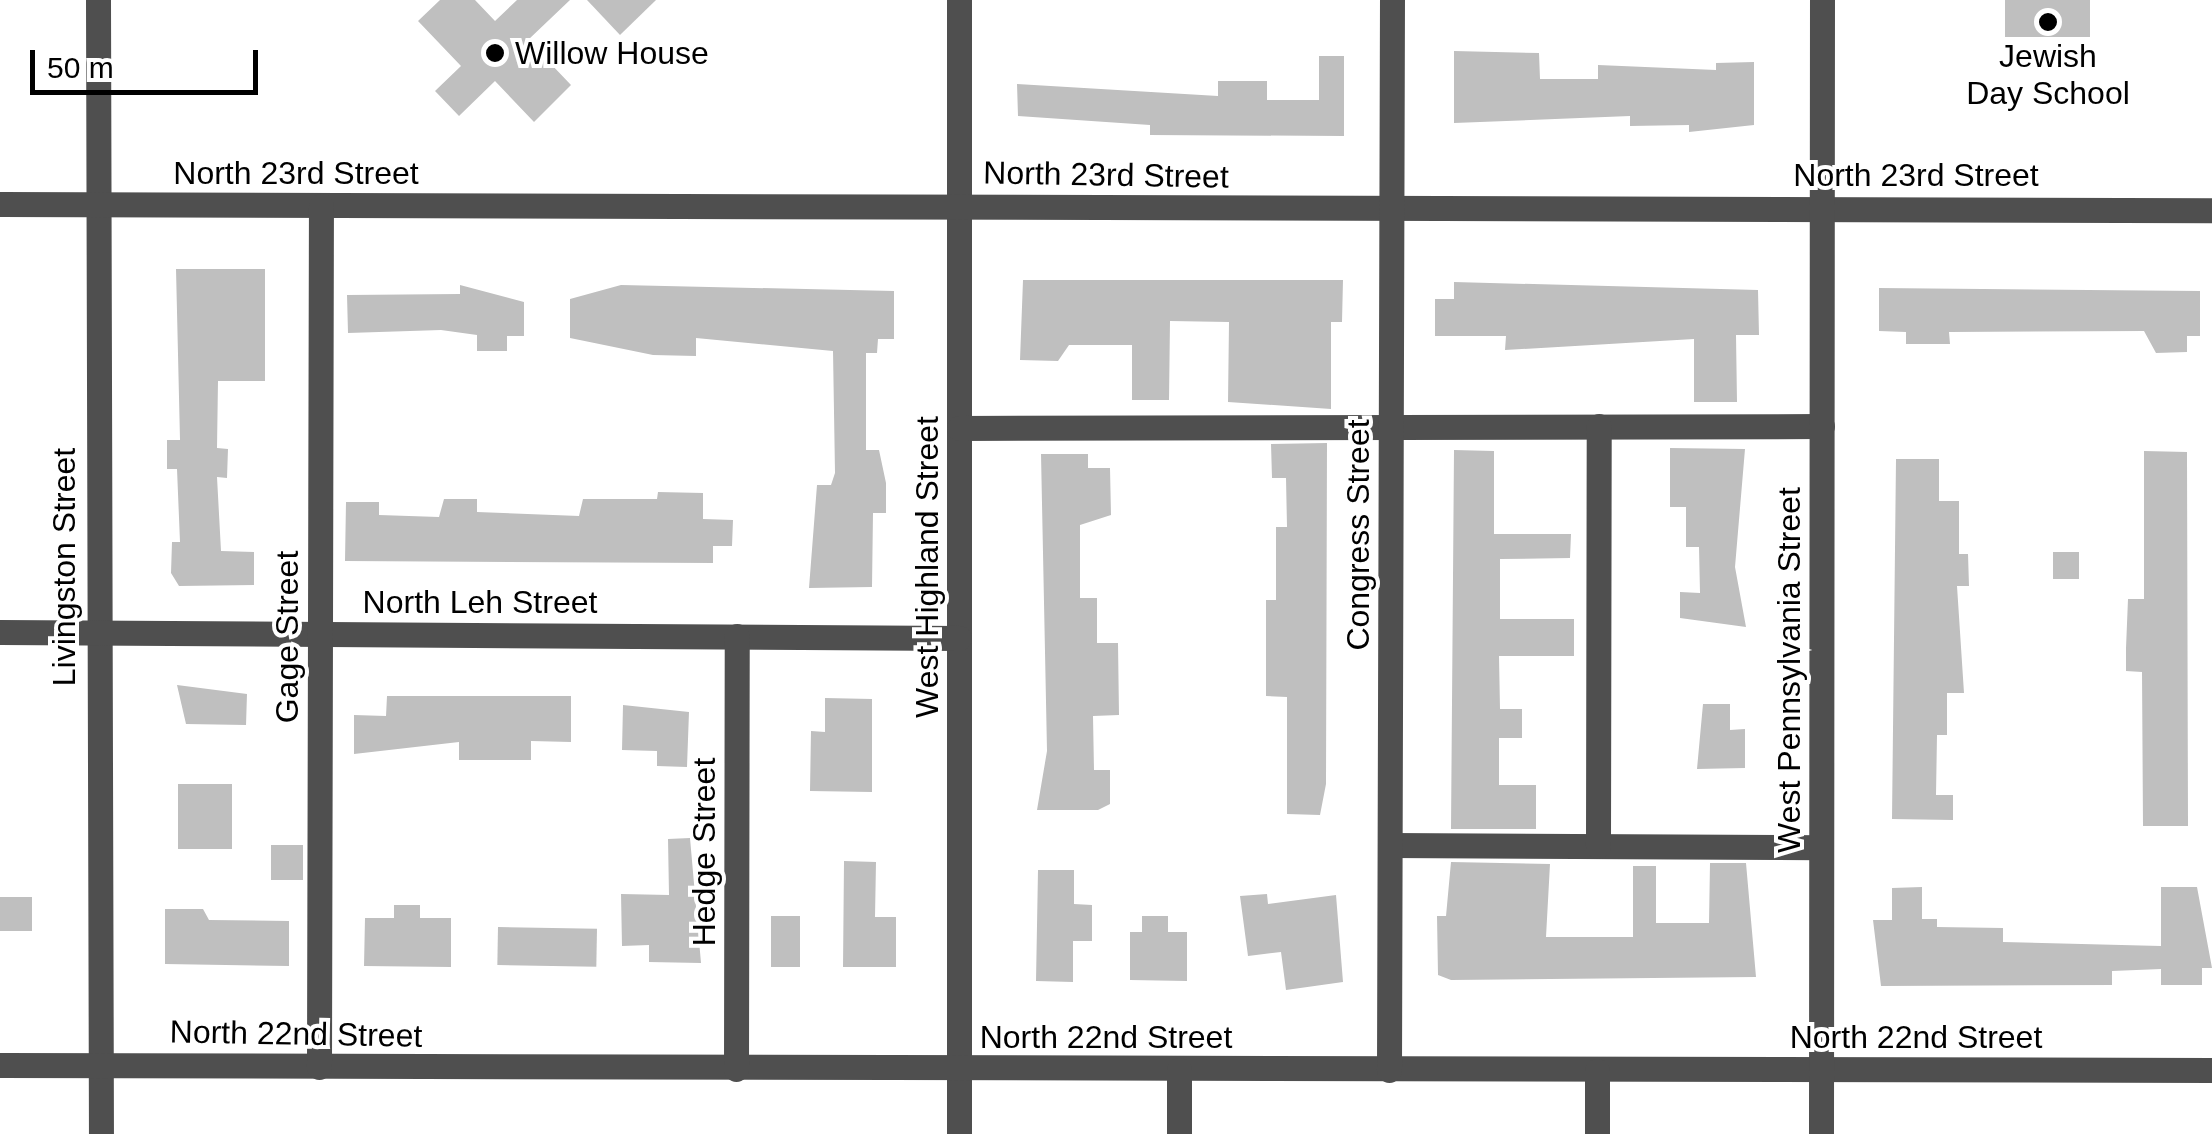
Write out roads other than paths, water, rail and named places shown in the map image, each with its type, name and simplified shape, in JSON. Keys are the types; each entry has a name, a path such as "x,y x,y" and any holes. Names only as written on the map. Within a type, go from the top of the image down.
{"street":[{"name":"Livingston Street","path":"98,0 95,632 101,1134"},
{"name":"West Highland Street","path":"959,0 959,1134"},
{"name":"Congress Street","path":"1390,1070 1392,0"},
{"name":"West Pennsylvania Street","path":"1821,1134 1822,0"},
{"name":"North 23rd Street","path":"0,204 2212,210"},
{"name":"Gage Street","path":"319,1068 320,206"},
{"path":"1598,846 1600,426"},
{"path":"959,428 1822,426"},
{"name":"North Leh Street","path":"0,632 959,638"},
{"name":"Hedge Street","path":"736,1069 737,636"},
{"path":"1390,845 1821,847"},
{"name":"North 22nd Street","path":"0,1065 2212,1070"},
{"path":"1179,1070 1179,1134"},
{"path":"1597,1071 1597,1134"}],"place":[{"name":"Jewish Day School","path":"2048,22"},
{"name":"Willow House","path":"495,53"}]}
